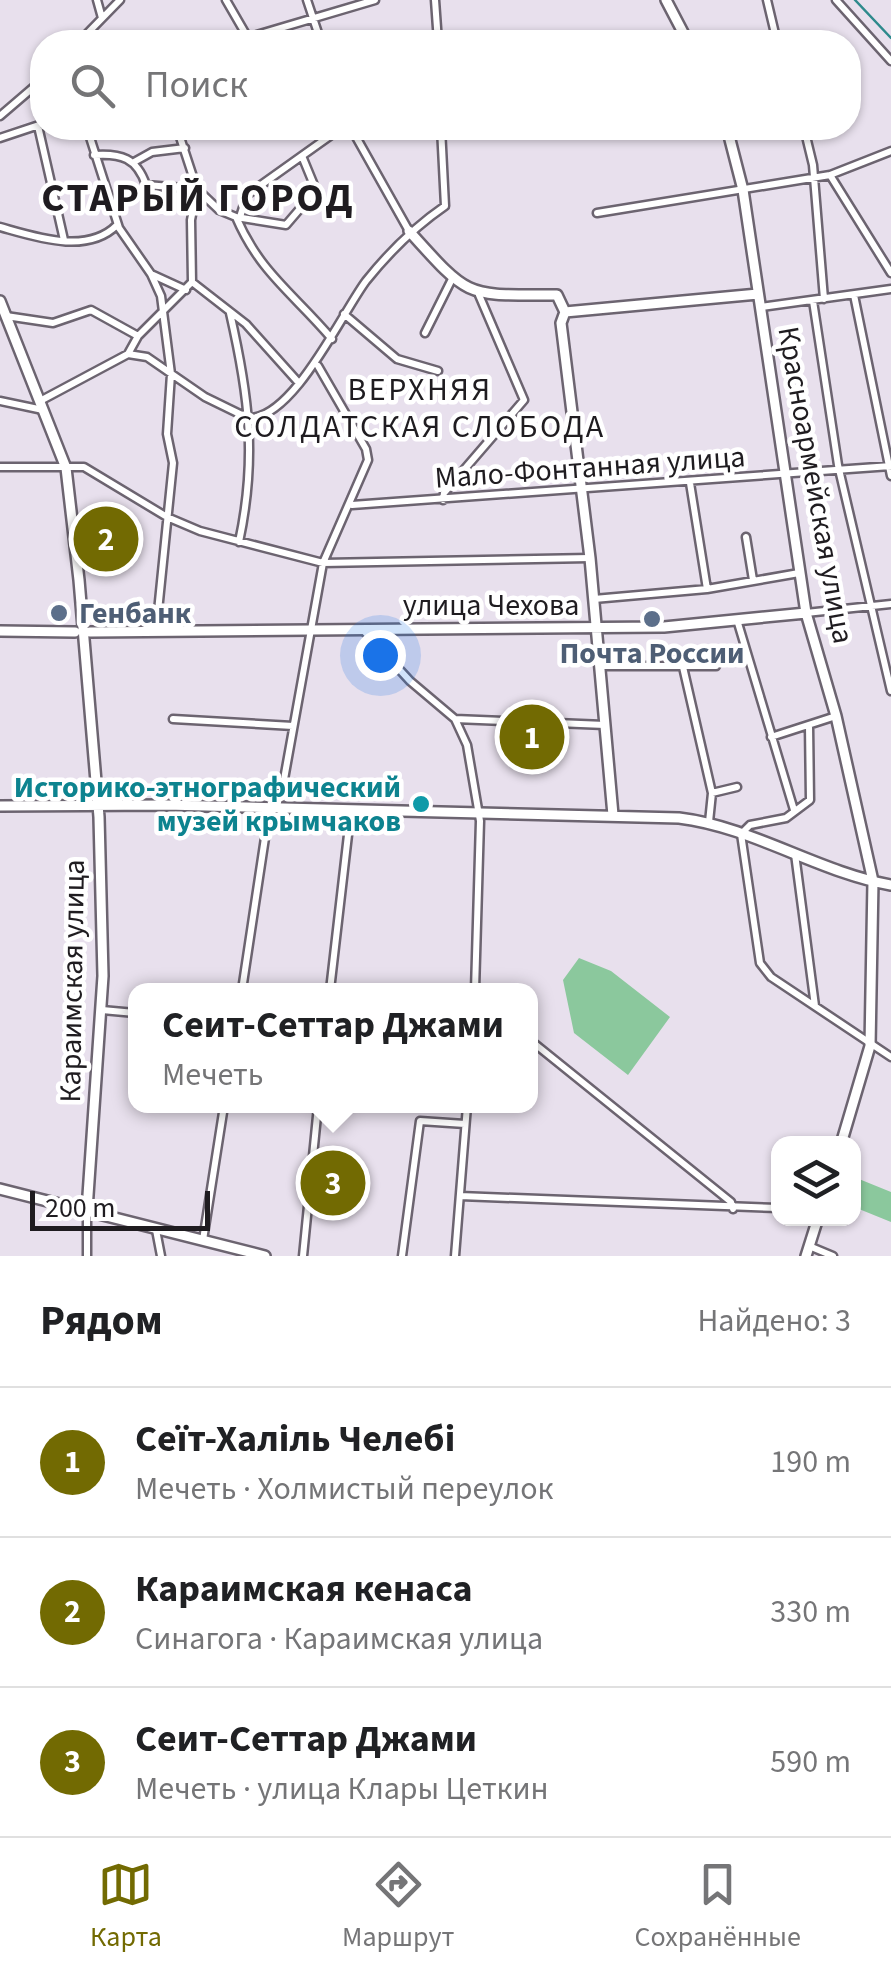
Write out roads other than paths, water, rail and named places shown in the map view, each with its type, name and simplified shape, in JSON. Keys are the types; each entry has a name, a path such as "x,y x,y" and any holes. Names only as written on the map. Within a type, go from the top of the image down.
{"main road":[{"path":"666,0 682,30"},
{"name":"Красноармейская улица","path":"730,140 743,190 806,613 836,716 873,882 870,1046 843,1136"},
{"path":"409,231 452,279 479,295 557,296 565,312 561,323 590,558 613,815"},
{"path":"565,312 758,294"},
{"name":"Караимская улица","path":"0,301 66,468 97,805 102,1010 86,1210"},
{"name":"улица Чехова","path":"90,632 595,629 738,623 806,613"},
{"path":"0,631 76,632"},
{"path":"0,806 351,809 613,815 709,822 873,882 891,885"},
{"path":"0,1190 265,1256"},
{"path":"808,1251 816,1226"}],"street":[{"path":"96,0 102,19"},
{"path":"91,30 120,0"},
{"path":"226,0 243,30"},
{"path":"308,0 318,30"},
{"path":"273,30 374,0"},
{"path":"435,0 437,30"},
{"path":"766,0 774,30"},
{"path":"836,0 891,61"},
{"path":"0,116 30,90"},
{"path":"0,138 30,128"},
{"path":"43,140 64,240"},
{"path":"90,140 117,224 151,274 162,312 171,374 167,434 173,463 156,631"},
{"path":"182,140 198,190 219,210 286,225 316,190 302,156"},
{"path":"324,140 247,195 238,217 252,255 296,296 332,339"},
{"path":"358,140 409,231"},
{"path":"128,354 147,357 248,418 266,412 318,366 344,314 409,231 445,206 442,140"},
{"path":"806,140 814,177 824,299"},
{"path":"134,162 152,152 185,148"},
{"path":"597,213 714,190 743,190 830,174 891,150"},
{"path":"94,154 116,154 134,162 146,184 144,194"},
{"path":"830,174 891,273"},
{"path":"146,184 198,190"},
{"path":"0,401 42,406 128,354 138,336 192,282 191,220 198,190"},
{"path":"0,227 85,242 117,224"},
{"path":"151,274 186,290"},
{"path":"426,333 452,279"},
{"path":"192,282 230,313 298,382"},
{"path":"760,308 891,289"},
{"path":"444,500 444,493 524,400 479,295"},
{"path":"854,295 891,476"},
{"path":"813,301 840,471 891,690"},
{"path":"6,316 53,322 91,310 138,336"},
{"path":"230,313 248,393 252,476 238,542"},
{"path":"344,314 397,359 438,371"},
{"path":"243,983 268,818 282,796 323,564 368,460 366,449 318,366"},
{"name":"Мало-Фонтанная улица","path":"352,504 890,466"},
{"path":"0,467 84,467 168,517 238,542 323,564 590,558"},
{"path":"690,483 707,589"},
{"path":"746,538 753,580"},
{"path":"594,599 707,589 799,573"},
{"name":"улица Чехова","path":"806,613 891,604"},
{"path":"738,623 794,810"},
{"path":"364,630 410,681 455,719 474,768 479,812 474,983"},
{"path":"599,666 678,662 683,667 712,794 709,822"},
{"path":"683,667 716,666"},
{"path":"771,738 836,716"},
{"path":"173,719 293,726"},
{"path":"455,719 605,725"},
{"path":"809,726 811,797 786,818 750,824 741,834 760,963 814,1007 891,1057"},
{"path":"712,794 737,787"},
{"path":"331,983 351,809"},
{"path":"795,854 814,1007"},
{"path":"102,1010 128,1012"},
{"path":"538,1046 730,1202 733,1209"},
{"path":"202,1240 223,1113"},
{"path":"303,1256 317,1113"},
{"path":"455,1256 467,1113"},
{"path":"402,1256 420,1121 466,1124"},
{"path":"460,1196 771,1208"},
{"name":"Караимская улица","path":"86,1210 87,1256"},
{"path":"156,1230 161,1256"},
{"path":"808,1251 833,1256"}],"waterway":[{"path":"855,0 891,38"}],"place":[{"name":"Караимская кенаса","path":"106,539"},
{"name":"Генбанк","path":"59,613"},
{"name":"Почта России","path":"652,619"},
{"name":"Сеїт-Халіль Челебі","path":"532,737"},
{"name":"Историко-этнографический музей крымчаков","path":"421,804"},
{"name":"Сеит-Сеттар Джами","path":"333,1183"}],"district":[{"name":"СТАРЫЙ ГОРОД","path":"198,197"},
{"name":"ВЕРХНЯЯ СОЛДАТСКАЯ СЛОБОДА","path":"420,408"}]}
